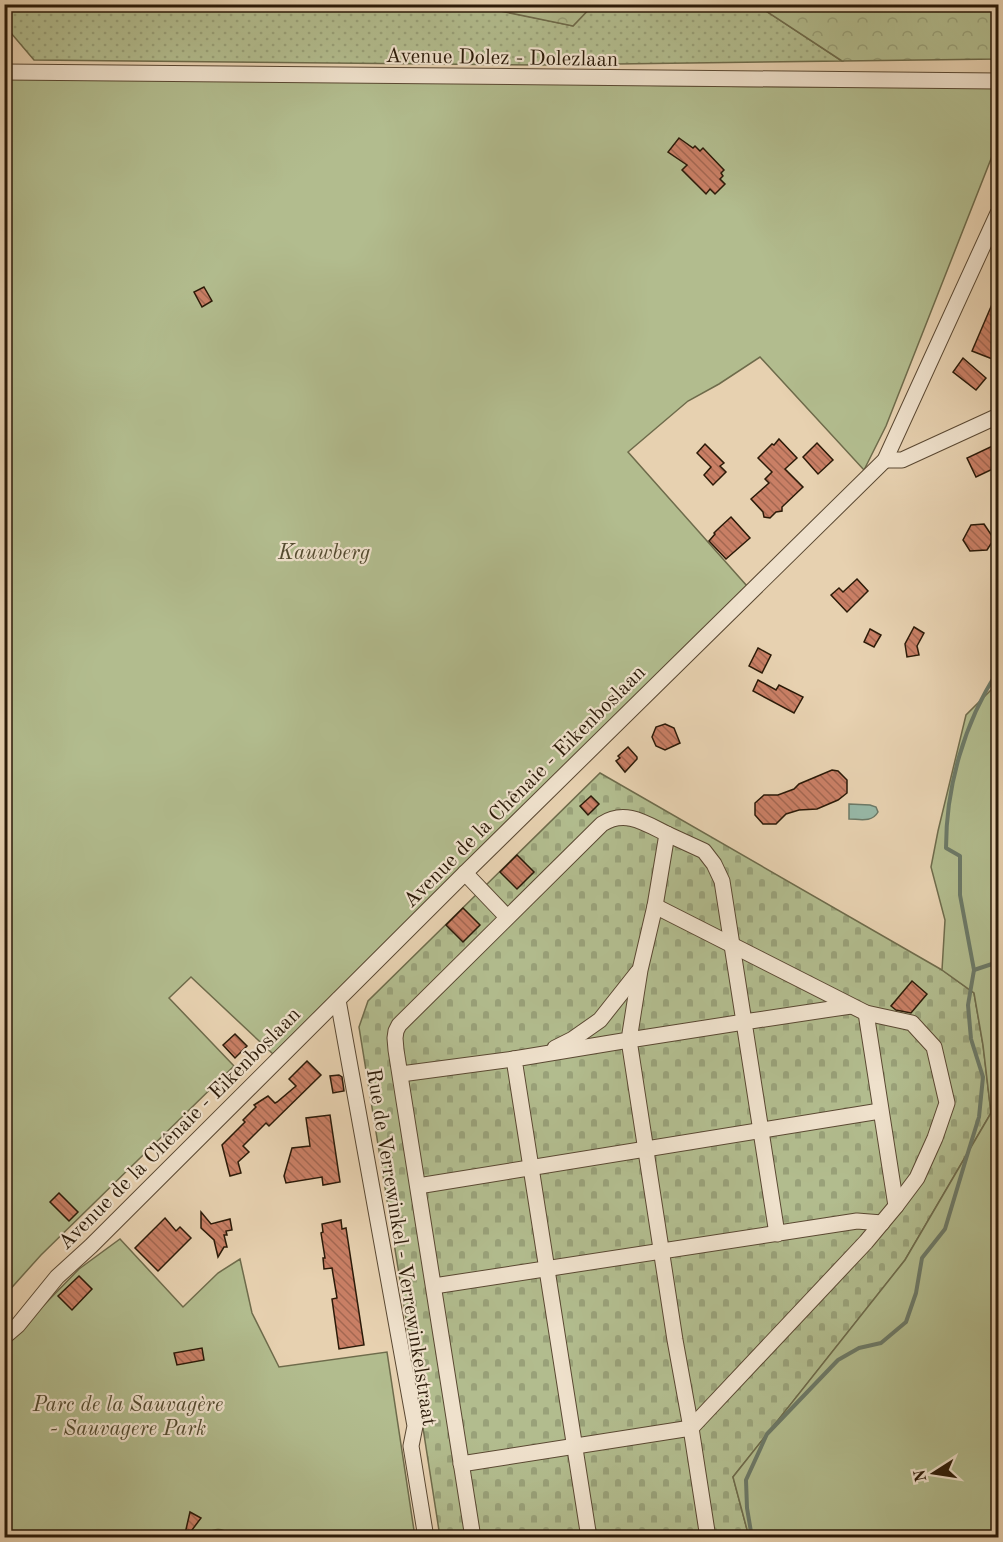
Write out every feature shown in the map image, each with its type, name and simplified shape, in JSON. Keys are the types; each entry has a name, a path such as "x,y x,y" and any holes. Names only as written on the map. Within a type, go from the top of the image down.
{"street":[{"name":"Avenue Dolez - Dolezlaan","path":"4,72 999,81"},
{"name":"Avenue de la Chênaie - Eikenboslaan","path":"4,1336 18,1325 57,1276 99,1238 465,873 885,460 999,213"},
{"path":"885,460 902,460 999,416"},
{"path":"473,1538 395,1038 399,1025 609,819 630,817 704,850 722,881 777,1234"},
{"path":"667,834 655,906 640,970 629,1040 708,1538"},
{"path":"465,873 507,917"},
{"path":"461,1464 691,1428 882,1223 917,1178 935,1138 947,1103 934,1047 912,1023 866,1013 850,1006 655,906"},
{"path":"542,1055 573,1039 600,1020 640,970"},
{"name":"Rue de Verrewinkel - Verrewinkelstraat","path":"338,1000 415,1426 411,1446 426,1538"},
{"path":"401,1074 542,1055 850,1006"},
{"path":"866,1013 896,1206"},
{"path":"514,1059 589,1538"},
{"path":"418,1186 880,1111"},
{"path":"434,1286 857,1221 882,1223"}],"green space":[{"path":"471,4 573,26 593,5 757,5 842,61 541,65 34,60 5,26 4,5"},
{"path":"471,5 593,5 573,26"},
{"path":"757,5 992,5 998,12 998,59 842,61"},
{"name":"Kauwberg","path":"5,79 214,79 730,86 998,86 998,141 886,426 864,470 760,357 688,401 628,452 747,586 273,1054 191,977 169,998 234,1066 41,1255 5,1295"},
{"path":"998,683 998,1537 749,1537 733,1477 905,1260 991,1113 974,993 942,970 945,920 931,867 966,715"},
{"path":"600,773 942,970 974,993 991,1113 905,1260 733,1477 749,1537 440,1537 359,1027 368,1001"},
{"name":"Parc de la Sauvagère - Sauvagere Park","path":"120,1239 183,1307 218,1273 240,1259 252,1313 279,1367 387,1352 415,1537 231,1538 231,1535 226,1532 213,1530 195,1538 5,1537 4,1346 79,1269"}],"shaded area":[{"path":"849,804 870,805 876,807 878,812 869,819 849,819"}],"building":[{"path":"679,138 700,151 703,148 724,170 720,179 725,184 715,194 710,189 706,194 682,170 687,165 668,152"},
{"path":"204,287 212,301 202,307 194,292"},
{"path":"999,288 999,323 995,333 999,335 999,353 995,360 972,351"},
{"path":"963,358 986,378 976,390 953,372"},
{"path":"779,439 797,458 785,469 803,487 782,507 782,511 776,512 770,518 764,517 763,512 751,499 769,483 765,479 772,472 758,458"},
{"path":"817,443 833,460 818,474 803,457"},
{"path":"999,443 999,466 976,477 967,458"},
{"path":"705,444 724,463 720,466 726,472 713,485 704,475 711,467 697,453"},
{"path":"731,517 750,538 726,559 709,541"},
{"path":"984,524 994,539 987,550 970,551 963,540 971,525"},
{"path":"857,579 868,591 847,612 831,595 839,588 843,592"},
{"path":"914,627 924,633 917,646 919,655 907,657 905,644"},
{"path":"870,629 881,635 874,647 864,642"},
{"path":"758,648 771,655 762,673 749,666"},
{"path":"758,680 776,690 779,685 803,697 794,713 753,691"},
{"path":"665,724 674,728 680,743 665,750 656,746 652,737 656,727"},
{"path":"628,747 637,759 625,772 616,761"},
{"path":"832,770 838,771 847,780 847,793 838,800 817,809 799,810 786,814 776,824 763,824 755,815 755,803 764,795 778,795"},
{"path":"591,796 599,804 588,815 580,806"},
{"path":"517,855 534,872 517,889 500,872"},
{"path":"463,908 480,925 463,942 446,925"},
{"path":"912,981 927,994 911,1013 896,1010 891,1006"},
{"path":"235,1034 247,1046 235,1058 223,1045"},
{"path":"307,1061 321,1075 269,1126 266,1123 243,1146 249,1152 238,1162 241,1173 230,1176 222,1145 245,1122 243,1120 256,1107 254,1105 268,1096 275,1103 296,1086 289,1079"},
{"path":"330,1076 342,1077 344,1091 333,1093"},
{"path":"330,1115 340,1182 323,1185 322,1177 286,1183 284,1176 292,1148 310,1146 306,1118"},
{"path":"59,1193 78,1212 69,1221 50,1202"},
{"path":"201,1212 211,1224 230,1219 232,1230 226,1231 227,1235 224,1235 227,1247 224,1247 218,1257 214,1240 201,1228"},
{"path":"165,1218 176,1231 180,1227 191,1238 158,1271 135,1248"},
{"path":"341,1220 342,1229 346,1228 364,1345 339,1349 332,1299 337,1298 332,1268 324,1269 323,1258 325,1258 321,1233 323,1232 322,1224"},
{"path":"79,1276 92,1289 72,1310 58,1296"},
{"path":"202,1348 204,1360 177,1365 174,1353"},
{"path":"190,1512 201,1518 184,1538"}],"waterway":[{"path":"752,1538 747,1508 746,1480 767,1434 838,1360 859,1348 881,1343 906,1322 916,1293 922,1258 945,1229 979,1117 983,1077 971,1039 968,1005 974,970 960,895 960,856 946,848 949,802 959,756 976,712 998,671"},
{"path":"974,970 995,963 998,959"}]}
